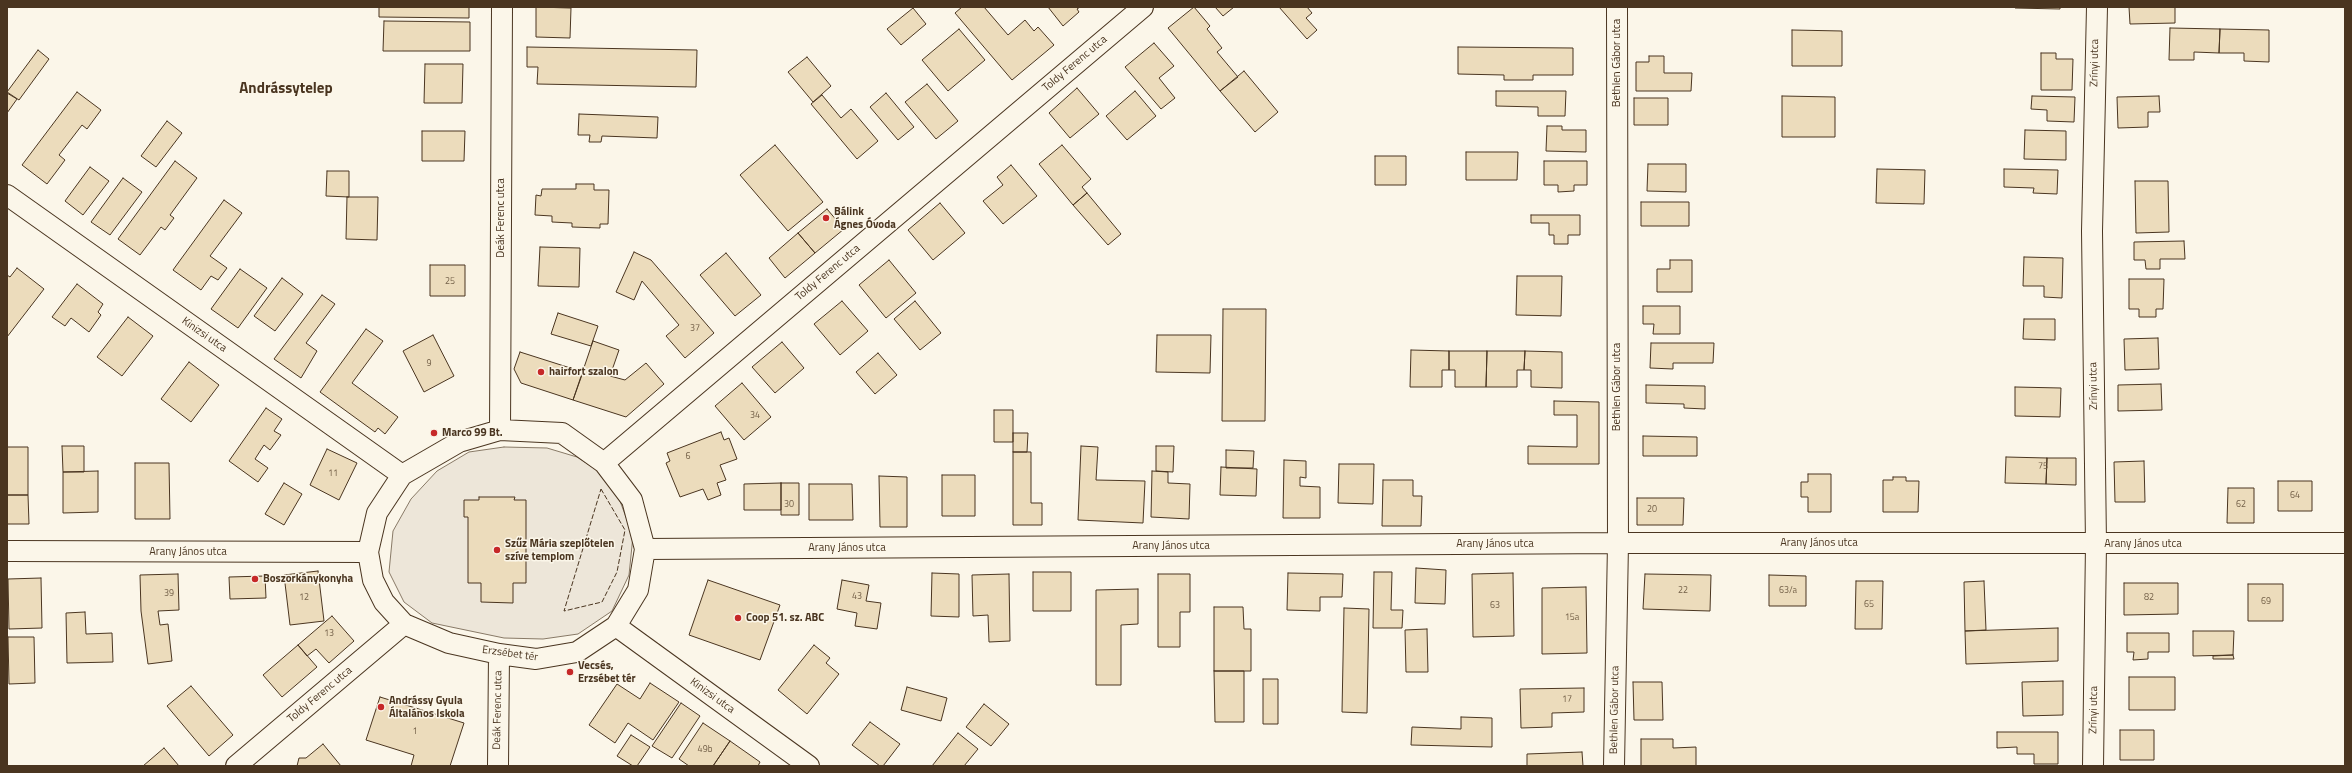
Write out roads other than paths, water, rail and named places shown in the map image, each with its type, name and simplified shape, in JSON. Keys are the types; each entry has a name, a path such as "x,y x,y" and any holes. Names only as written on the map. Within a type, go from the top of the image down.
{"street":[{"name":"Deák Ferenc utca","path":"500,430 502,7"},
{"name":"Toldy Ferenc utca","path":"604,463 1143,7"},
{"name":"Bethlen Gábor utca","path":"1614,766 1618,543 1617,7"},
{"name":"Zrínyi utca","path":"2093,766 2096,544 2092,231 2097,7"},
{"name":"Kinizsi utca","path":"7,195 402,475"},
{"name":"Erzsébet tér","path":"500,430 562,432 604,463 632,500 645,549 638,590 616,626 577,652 536,659 499,654 448,643 404,624 384,602 373,580 368,552 377,513 402,475 459,442 500,430"},
{"name":"Arany János utca","path":"645,549 1618,543 2345,543"},
{"name":"Arany János utca","path":"7,551 368,552"},
{"name":"Toldy Ferenc utca","path":"236,766 404,624"},
{"name":"Kinizsi utca","path":"616,626 809,766"},
{"name":"Deák Ferenc utca","path":"498,766 499,654"}],"place":[{"name":"Bálink Ágnes Óvoda","path":"826,218"},
{"name":"hairfort szalon","path":"541,372"},
{"name":"Marco 99 Bt.","path":"434,433"},
{"name":"Szűz Mária szeplőtelen szíve templom","path":"497,550"},
{"name":"Boszorkánykonyha","path":"255,579"},
{"name":"Coop 51. sz. ABC","path":"738,618"},
{"name":"Vecsés, Erzsébet tér","path":"570,672"},
{"name":"Andrássy Gyula Általános Iskola","path":"381,707"}],"district":[{"name":"Andrássytelep","path":"286,89"}]}
